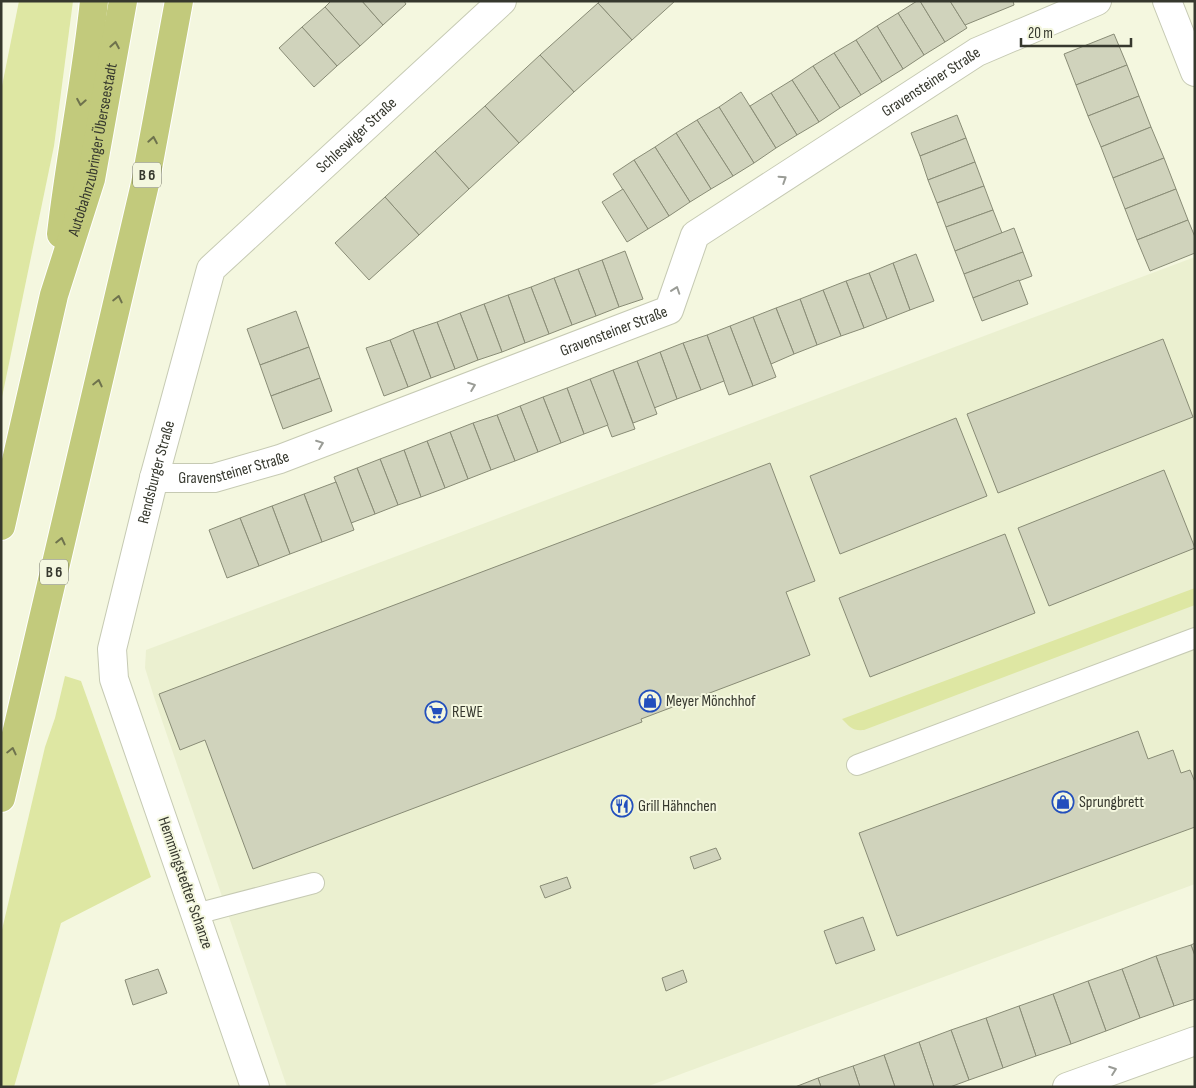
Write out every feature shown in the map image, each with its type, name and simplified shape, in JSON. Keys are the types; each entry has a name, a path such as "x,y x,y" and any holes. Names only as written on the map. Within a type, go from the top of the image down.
{"highway":[{"name":"Autobahnzubringer Überseestadt","path":"54,296 68,175 86,76 94,1"},
{"name":"Autobahnzubringer Überseestadt","path":"1,526 54,296 91,179 123,1"},
{"name":"B 6","path":"1,798 145,184 179,1"}],"street":[{"name":"Schleswiger Straße","path":"211,269 502,1"},
{"name":"Gravensteiner Straße","path":"154,478 214,478 280,459 669,310 695,235 977,52 1097,1"},
{"path":"1167,1 1195,72"},
{"name":"Rendsburger Straße","path":"114,678 112,649 154,478 211,269"},
{"name":"Hemmingstedter Schanze","path":"114,678 255,1087"},
{"path":"1068,1087 1195,1041"}],"lane":[{"path":"857,765 1195,638"},
{"path":"196,914 314,883"}],"shaded area":[{"path":"1195,257 1195,884 646,1087 287,1087 154,697 145,668 146,650"}],"green space":[{"path":"19,1 73,1 54,146 1,402 1,91"},
{"path":"1195,588 1195,605 864,730 854,729 842,719"},
{"path":"65,676 81,681 151,877 61,923 14,1087 1,1087 1,934 45,747 55,718"}],"building":[{"path":"331,1 362,1 383,25 360,46 325,7"},
{"path":"362,1 404,1 406,4 383,25"},
{"path":"600,1 675,1 632,40 598,3"},
{"path":"920,1 945,42 924,55 898,13"},
{"path":"920,1 950,1 967,28 945,42"},
{"path":"950,1 1013,1 1014,5 965,25"},
{"path":"598,3 632,40 574,92 540,55"},
{"path":"325,7 360,46 337,66 302,27"},
{"path":"898,13 924,55 903,69 877,26"},
{"path":"877,26 903,69 882,82 856,40"},
{"path":"302,27 337,66 314,87 279,48"},
{"path":"1114,34 1127,65 1076,85 1064,54"},
{"path":"856,40 882,82 861,95 834,53"},
{"path":"834,53 861,95 840,108 813,66"},
{"path":"540,55 574,92 519,143 485,106"},
{"path":"1127,65 1139,96 1088,116 1076,85"},
{"path":"813,66 840,108 819,122 792,80"},
{"path":"792,80 819,122 797,135 771,93"},
{"path":"741,92 776,148 754,163 719,107"},
{"path":"771,93 797,135 776,148 750,106"},
{"path":"1139,96 1151,127 1101,147 1088,116"},
{"path":"485,106 519,143 469,189 435,151"},
{"path":"719,107 754,163 733,176 697,120"},
{"path":"957,115 966,138 920,156 911,133"},
{"path":"697,120 733,176 711,189 676,133"},
{"path":"1151,127 1164,158 1113,178 1101,147"},
{"path":"676,133 711,189 690,202 655,147"},
{"path":"966,138 975,162 928,180 920,156"},
{"path":"655,147 690,202 669,216 634,160"},
{"path":"435,151 469,189 419,235 385,197"},
{"path":"1164,158 1176,189 1125,209 1113,178"},
{"path":"634,160 669,216 648,229 613,174"},
{"path":"975,162 984,186 937,203 928,180"},
{"path":"984,186 993,210 946,227 937,203"},
{"path":"623,189 648,229 627,242 602,202"},
{"path":"1176,189 1188,220 1137,240 1125,209"},
{"path":"385,197 419,235 369,280 335,243"},
{"path":"993,210 1002,233 955,251 946,227"},
{"path":"1188,220 1195,237 1195,253 1150,271 1137,240"},
{"path":"1014,228 1023,252 964,274 955,251"},
{"path":"625,251 643,299 619,307 602,260"},
{"path":"1023,252 1032,276 973,298 964,274"},
{"path":"916,254 934,301 910,310 893,263"},
{"path":"602,260 619,307 596,316 578,269"},
{"path":"893,263 910,310 887,319 869,273"},
{"path":"578,269 596,316 572,325 554,278"},
{"path":"869,273 887,319 864,328 846,281"},
{"path":"554,278 572,325 549,334 531,287"},
{"path":"1019,280 1028,304 982,321 973,298"},
{"path":"846,281 864,328 841,336 823,290"},
{"path":"531,287 549,334 525,343 508,295"},
{"path":"823,290 841,336 817,345 800,299"},
{"path":"508,295 525,343 502,352 484,304"},
{"path":"800,299 817,345 794,354 776,308"},
{"path":"484,304 502,352 478,360 460,313"},
{"path":"776,308 794,354 771,364 753,317"},
{"path":"296,311 309,347 260,365 247,329"},
{"path":"460,313 478,360 455,369 437,322"},
{"path":"753,317 776,377 753,386 730,326"},
{"path":"437,322 455,369 431,378 413,330"},
{"path":"730,326 753,386 729,395 707,335"},
{"path":"413,330 431,378 408,387 390,340"},
{"path":"707,335 724,381 701,390 683,343"},
{"path":"1163,339 1193,417 998,493 967,414"},
{"path":"390,340 408,387 384,396 366,348"},
{"path":"683,343 701,390 677,399 660,352"},
{"path":"309,347 320,378 271,396 260,365"},
{"path":"660,352 677,399 654,408 637,361"},
{"path":"637,361 657,414 633,423 613,370"},
{"path":"613,370 635,429 612,437 590,379"},
{"path":"320,378 332,411 283,429 271,396"},
{"path":"590,379 608,425 584,434 567,388"},
{"path":"567,388 584,434 561,443 543,397"},
{"path":"543,397 561,443 538,452 520,406"},
{"path":"520,406 538,452 515,461 497,415"},
{"path":"497,415 515,461 491,470 473,423"},
{"path":"956,418 987,496 840,554 810,476"},
{"path":"473,423 491,470 468,479 450,432"},
{"path":"450,432 468,479 445,488 427,441"},
{"path":"427,441 445,488 421,497 404,450"},
{"path":"404,450 421,497 398,505 380,459"},
{"path":"380,459 398,505 375,514 357,468"},
{"path":"770,463 815,581 786,592 810,655 641,719 642,722 253,869 205,740 180,750 159,694"},
{"path":"357,468 375,514 351,523 334,477"},
{"path":"1164,470 1195,548 1049,606 1018,528"},
{"path":"336,482 354,530 322,542 304,494"},
{"path":"304,494 322,542 290,554 272,506"},
{"path":"272,506 290,554 259,566 240,518"},
{"path":"240,518 259,566 227,578 209,530"},
{"path":"1005,534 1035,613 870,677 839,598"},
{"path":"1138,731 1148,759 1173,750 1181,773 1190,770 1195,782 1195,827 897,936 859,833"},
{"path":"716,848 721,859 694,869 690,857"},
{"path":"567,877 571,888 545,898 540,886"},
{"path":"863,917 875,950 836,964 824,931"},
{"path":"1195,943 1195,956 1191,945"},
{"path":"1191,945 1195,956 1195,999 1174,1006 1156,956"},
{"path":"1156,956 1174,1006 1140,1018 1122,969"},
{"path":"158,969 167,993 133,1005 125,980"},
{"path":"1122,969 1140,1018 1106,1031 1088,981"},
{"path":"683,970 687,982 666,991 662,978"},
{"path":"1088,981 1106,1031 1071,1044 1053,994"},
{"path":"1053,994 1071,1044 1036,1056 1019,1006"},
{"path":"1019,1006 1036,1056 1003,1068 986,1018"},
{"path":"986,1018 1003,1068 969,1080 951,1030"},
{"path":"951,1030 969,1080 950,1087 934,1087 919,1042"},
{"path":"919,1042 934,1087 895,1087 884,1055"},
{"path":"884,1055 895,1087 860,1087 853,1066"},
{"path":"853,1066 860,1087 821,1087 818,1078"},
{"path":"818,1078 821,1087 795,1087"}],"place":[{"name":"Meyer Mönchhof","path":"650,701"},
{"name":"REWE","path":"436,712"},
{"name":"Sprungbrett","path":"1063,802"},
{"name":"Grill Hähnchen","path":"622,806"}]}
